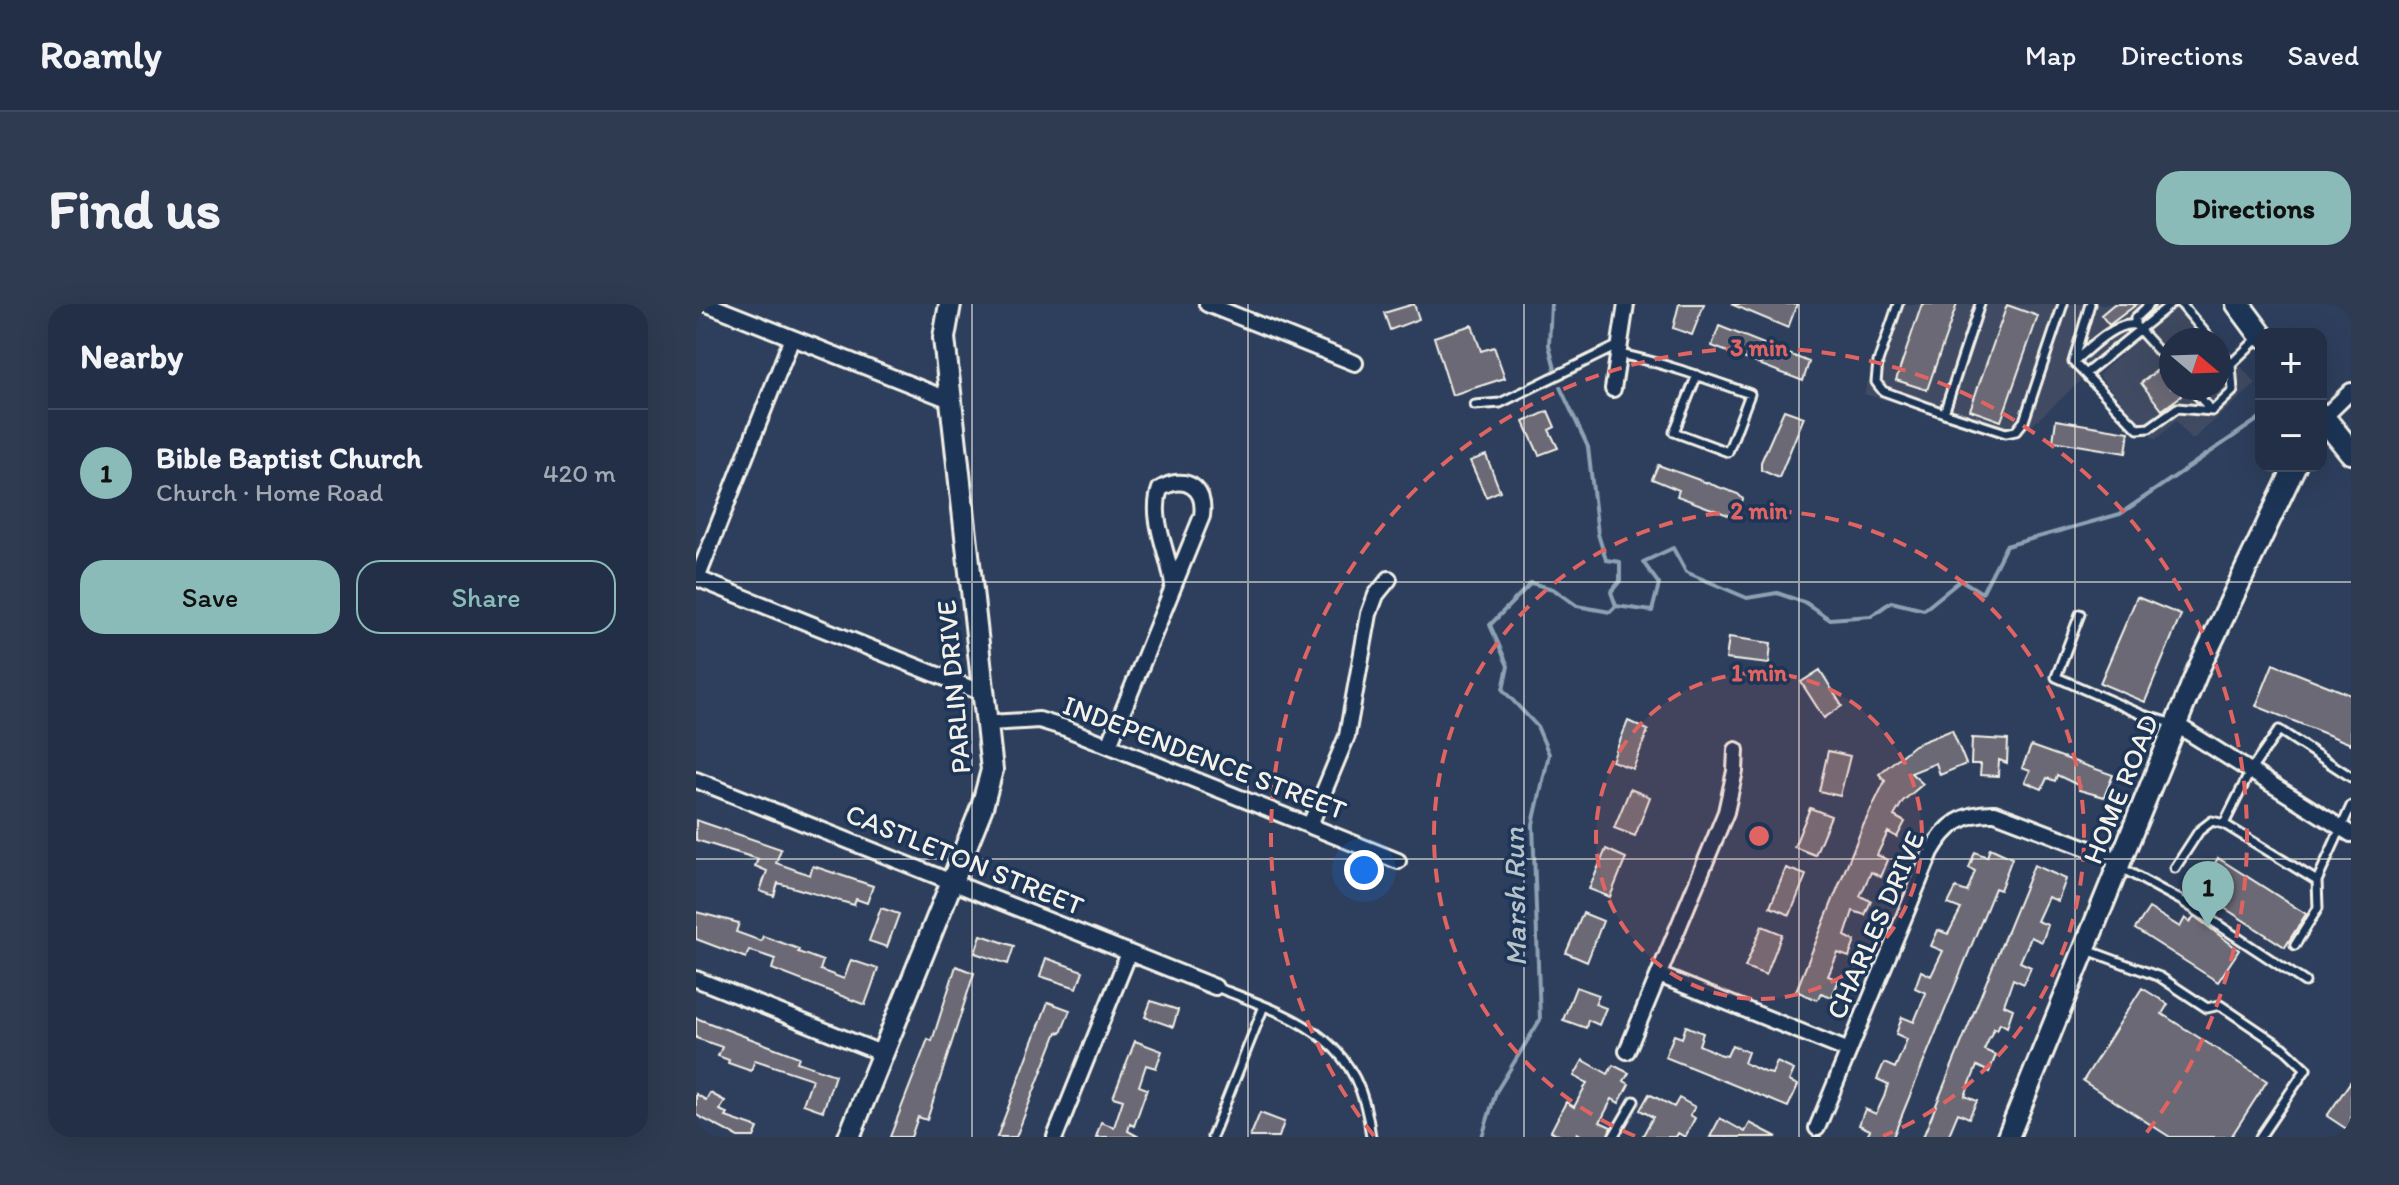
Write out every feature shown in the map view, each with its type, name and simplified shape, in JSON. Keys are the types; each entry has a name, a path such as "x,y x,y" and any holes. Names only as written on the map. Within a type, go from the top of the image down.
{"main road":[{"path":"2238,304 2256,328"},
{"path":"2327,424 2351,452"}],"street":[{"path":"707,304 950,400"},
{"name":"PARLIN DRIVE","path":"849,1137 989,787 992,760 989,723 944,338 950,304"},
{"path":"1207,304 1355,363"},
{"path":"1613,389 1626,304"},
{"path":"792,338 696,579 985,694"},
{"path":"2327,413 2351,391"},
{"name":"HOME ROAD","path":"2008,1137 2198,670 2292,472"},
{"path":"1109,745 1202,516 1204,504 1193,485 1182,482 1160,489 1155,503 1171,561 1173,585"},
{"path":"1310,825 1347,736 1369,614 1376,595 1389,579"},
{"name":"INDEPENDENCE STREET","path":"989,723 1039,720 1398,861"},
{"path":"2177,725 2346,831"},
{"path":"1627,1051 1726,812 1736,750"},
{"name":"CASTLETON STREET","path":"696,780 1215,987"},
{"name":"CHARLES DRIVE","path":"1817,1128 1931,852 1949,826 1978,813 1995,813 2120,864"},
{"path":"1055,1137 1129,953"},
{"path":"1659,975 1849,1051"},
{"path":"696,979 881,1053"}],"lane":[{"path":"1898,304 1878,362 1876,382 1883,391 2006,433 2016,431 2024,421 2063,304"},
{"path":"1944,413 1980,304"},
{"path":"2073,362 2090,304"},
{"path":"2150,304 2135,318 2138,327 2159,351"},
{"path":"2085,374 2138,327 2171,304"},
{"path":"2181,304 2201,328"},
{"path":"2073,362 2127,323 2138,327"},
{"path":"2231,393 2231,364 2255,341"},
{"path":"1475,405 1500,403 1618,349 1697,375 1750,394 1728,452 1674,432 1697,375"},
{"path":"2073,362 2138,429 2149,428 2177,408 2212,411 2224,400"},
{"path":"2202,400 2212,411"},
{"path":"2080,614 2056,677 2143,715 2177,725"},
{"path":"2224,824 2251,770 2279,730 2351,777"},
{"path":"2295,945 2318,908 2317,881 2346,831 2351,806"},
{"path":"2175,868 2204,825 2212,821 2224,824 2317,881"},
{"path":"2120,864 2305,982"},
{"path":"2084,949 2160,977 2207,1008 2220,1005 2284,1048 2306,1069 2260,1137"},
{"path":"1215,987 1296,1019 1322,1034 1347,1060 1368,1105 1371,1137"},
{"path":"1212,1137 1264,1006"},
{"path":"1613,1137 1634,1101"}],"shaded area":[{"path":"1895,304 2165,304 2019,437 1864,394"},
{"path":"2179,304 2187,304 2208,328 2159,328 2159,400 2231,400 2231,355 2255,385 2192,440 2176,421 2155,440 2098,375"}],"building":[{"path":"1414,304 1419,319 1390,330 1384,313"},
{"path":"1679,304 1704,304 1692,335 1673,328"},
{"path":"1731,304 1797,304 1788,328"},
{"path":"1922,304 1957,304 1927,390 1896,380"},
{"path":"2114,304 2137,304 2109,325 2101,315"},
{"path":"2007,305 2038,316 2001,421 1970,410"},
{"path":"1472,325 1481,351 1494,347 1505,378 1452,395 1434,337"},
{"path":"1719,326 1809,362 1803,381 1712,346"},
{"path":"2159,369 2159,400 2176,400 2162,410 2141,383"},
{"path":"1784,410 1804,417 1779,478 1761,470 1761,462"},
{"path":"1548,411 1555,427 1549,430 1558,448 1539,455 1524,422"},
{"path":"2056,420 2129,432 2126,453 2053,441"},
{"path":"1486,455 1500,491 1486,497 1470,461"},
{"path":"1658,465 1738,494 1743,499 1736,518 1677,496 1679,490 1652,479"},
{"path":"2137,597 2181,615 2145,702 2100,683"},
{"path":"1729,637 1771,643 1769,664 1726,659"},
{"path":"2273,664 2351,695 2351,744 2256,706"},
{"path":"1820,670 1842,706 1824,718 1801,682"},
{"path":"1628,721 1648,730 1633,769 1612,761"},
{"path":"1952,730 1966,764 1940,775 1936,763 1911,773 1923,784 1903,801 1894,816 1905,822 1897,837 1888,832 1877,855 1888,860 1881,877 1871,872 1860,896 1871,901 1865,915 1853,911 1845,936 1855,941 1849,957 1838,953 1828,976 1839,980 1832,997 1821,993 1817,1000 1796,991 1862,828 1885,781 1879,774 1914,745"},
{"path":"1972,738 2008,740 2007,763 1999,760 1998,776 1980,775 1981,764 1971,764"},
{"path":"2031,746 2113,775 2104,797 2079,790 2080,786 2057,775 2055,781 2047,778 2042,789 2025,782 2030,771 2022,768"},
{"path":"1828,751 1850,756 1840,796 1819,791"},
{"path":"1630,789 1650,797 1635,836 1614,828"},
{"path":"1810,808 1831,816 1815,855 1794,847"},
{"path":"696,820 781,849 776,863 810,875 813,866 873,886 867,903 856,899 854,905 778,883 774,896 760,891 767,871 755,866 758,859 696,840"},
{"path":"1990,848 2012,858 2000,890 1995,888 1893,1137 1866,1137 1870,1130 1859,1125 1865,1109 1876,1114 1888,1084 1877,1079 1884,1063 1895,1068 1907,1039 1896,1034 1902,1017 1914,1022 1926,993 1915,988 1921,971 1931,976 1943,951 1931,946 1938,930 1948,934 1961,909 1948,904 1956,888 1967,892 1975,871 1969,868 1975,852 1987,857"},
{"path":"1606,849 1626,858 1610,897 1589,889"},
{"path":"2218,858 2306,914 2285,947 2198,891"},
{"path":"2034,865 2066,879 2058,901 2048,897 2037,921 2048,925 2042,942 2031,937 2020,962 2031,967 2024,984 2013,979 2004,1005 2013,1009 2007,1027 2000,1023 1997,1030 1994,1028 1984,1050 1996,1055 1989,1072 1977,1066 1965,1096 1977,1101 1969,1118 1958,1113 1948,1137 1923,1137"},
{"path":"1786,868 1806,875 1790,915 1770,907"},
{"path":"881,908 899,914 887,947 869,941"},
{"path":"2149,908 2180,927 2185,918 2190,922 2194,916 2239,950 2218,982 2135,929"},
{"path":"696,912 739,923 736,932 761,941 763,936 799,949 798,952 823,961 820,970 844,979 851,960 878,969 865,1005 772,969 775,959 749,950 746,958 696,939"},
{"path":"1583,913 1603,921 1587,962 1566,953"},
{"path":"1762,926 1782,934 1766,975 1745,967"},
{"path":"981,935 1014,946 1008,964 975,953"},
{"path":"1046,958 1083,971 1077,988 1040,976"},
{"path":"956,966 974,973 927,1120 918,1117 911,1137 890,1137 928,1039 932,1041"},
{"path":"1576,987 1599,995 1595,1004 1606,1008 1599,1025 1588,1020 1586,1028 1563,1020"},
{"path":"2142,988 2168,1004 2162,1014 2267,1081 2231,1137 2170,1137 2083,1081"},
{"path":"1151,1001 1178,1010 1173,1027 1145,1017"},
{"path":"1048,1002 1070,1010 1061,1033 1057,1032 1016,1137 997,1137"},
{"path":"696,1018 799,1057 797,1062 835,1075 823,1111 803,1104 812,1079 755,1060 751,1071 728,1063 729,1060 718,1056 722,1047 696,1038"},
{"path":"1686,1026 1703,1033 1699,1045 1719,1054 1727,1056 1732,1045 1748,1052 1744,1063 1764,1072 1772,1074 1777,1062 1794,1070 1789,1081 1798,1085 1788,1107 1665,1057 1674,1035 1682,1038"},
{"path":"1135,1041 1162,1051 1156,1068 1146,1065 1139,1086 1147,1089 1134,1126 1130,1124 1128,1131 1139,1137 1096,1137 1101,1122 1114,1127 1123,1100 1113,1097"},
{"path":"1583,1060 1608,1074 1613,1065 1629,1073 1624,1081 1629,1084 1619,1103 1612,1099 1600,1122 1611,1127 1607,1137 1584,1137 1577,1133 1575,1137 1562,1137 1551,1131 1566,1102 1574,1107 1587,1083 1574,1076"},
{"path":"2351,1081 2351,1132 2327,1116"},
{"path":"710,1093 725,1101 720,1110 728,1114 726,1117 758,1128 754,1137 738,1137 696,1115 696,1094 706,1100"},
{"path":"1649,1094 1674,1107 1679,1098 1695,1107 1690,1115 1695,1118 1685,1137 1678,1133 1676,1137 1642,1137 1653,1117 1640,1110"},
{"path":"1260,1113 1284,1122 1279,1137 1250,1137"},
{"path":"1720,1118 1745,1132 1750,1123 1777,1137 1710,1137"}],"waterway":[{"path":"1551,304 1549,345 1555,369"},
{"path":"1560,387 1588,447 1598,534 1606,560 1620,562 1620,581 1611,592 1616,606"},
{"name":"Marsh Run","path":"1482,1137 1496,1092 1540,1020 1533,824 1549,754 1537,726 1503,690 1508,666 1490,625 1531,583 1553,589 1577,606 1610,612 1616,606 1652,611 1659,584 1643,562 1673,548 1686,572 1747,598 1777,593 1806,603 1829,619 1871,616 1891,602 1924,610 1961,580 1982,593 2006,546 2120,514 2255,421"}],"place":[{"name":"Bible Baptist Church","path":"2208,927"}]}
